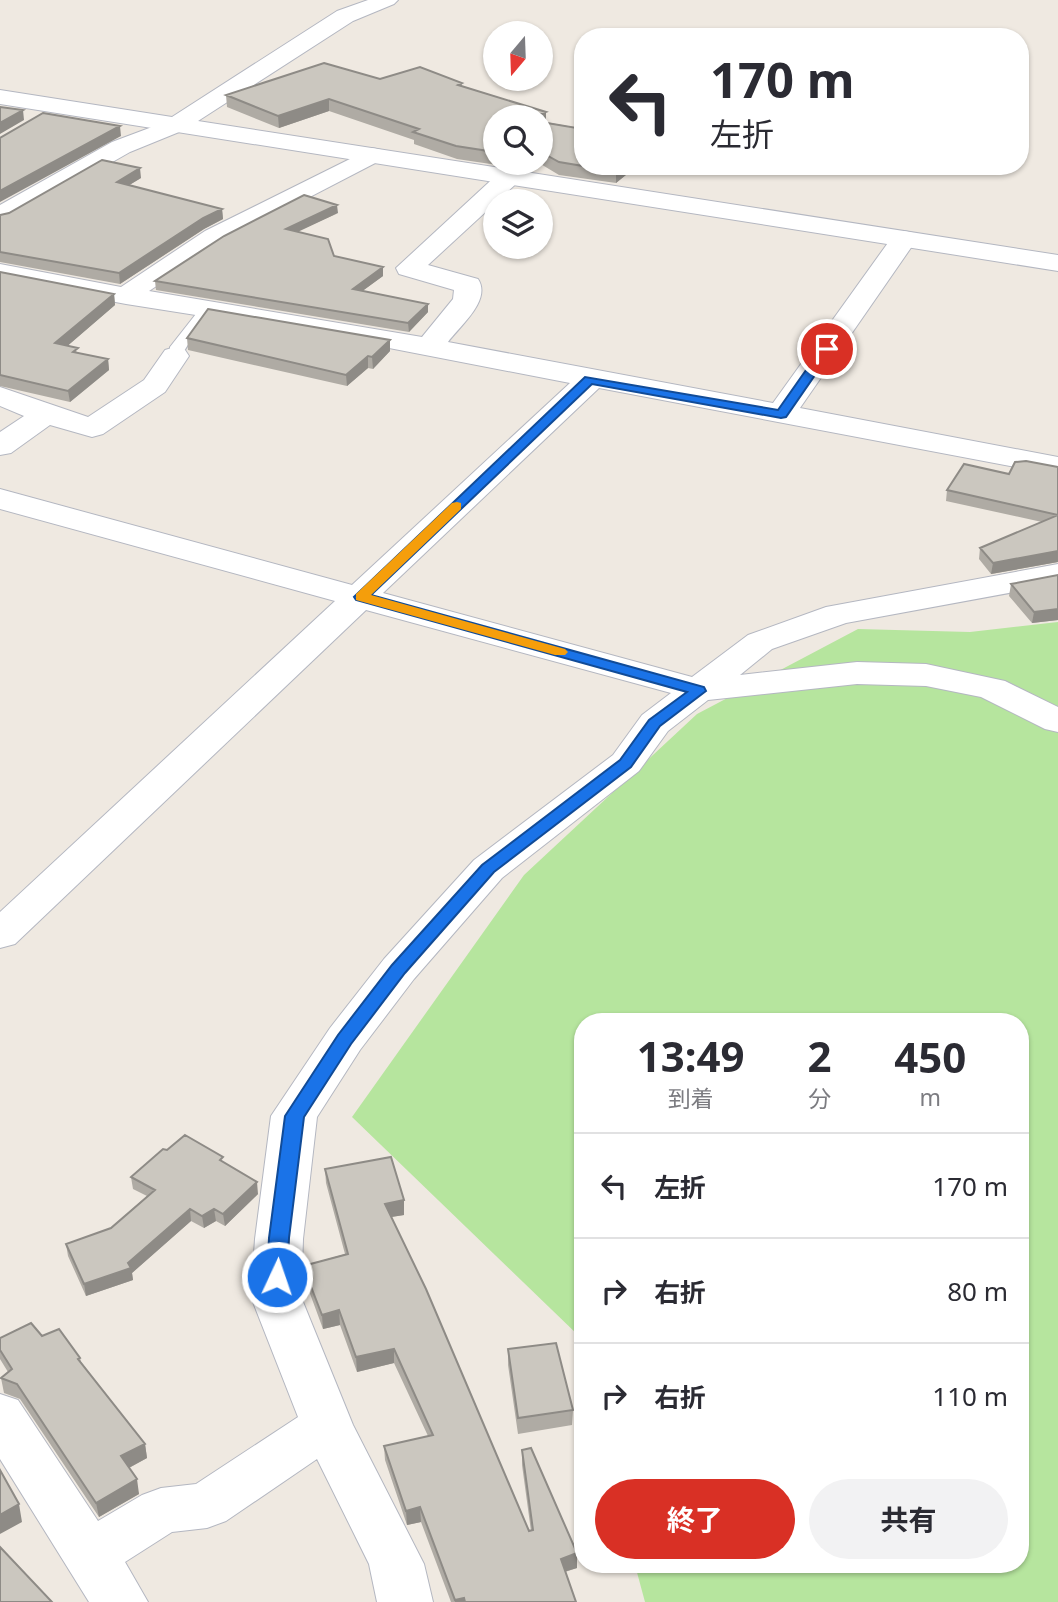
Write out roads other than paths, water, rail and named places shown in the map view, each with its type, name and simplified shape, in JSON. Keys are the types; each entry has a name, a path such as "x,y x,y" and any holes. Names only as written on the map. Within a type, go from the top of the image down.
{"street":[{"path":"0,216 121,147 176,125 345,16 387,0"},
{"path":"0,97 51,112 176,125 1058,263"},
{"path":"126,296 175,260 230,226 372,155"},
{"path":"428,348 467,300 468,285 409,268 509,177"},
{"path":"781,414 904,239"},
{"path":"0,272 428,348 1058,466"},
{"path":"0,396 92,428 155,386 175,356"},
{"path":"0,935 590,380"},
{"path":"0,446 46,414"},
{"path":"0,499 699,691 857,673 926,675 992,689 1058,721"},
{"path":"405,1602 396,1564 327,1424 276,1297 279,1238 294,1116 345,1040 398,969 488,869 626,763 655,723 760,642 838,614 1058,574"},
{"path":"0,1415 120,1602"},
{"path":"89,1555 161,1511 207,1505 327,1424"}],"lane":[{"path":"175,356 177,347 208,308"}]}
